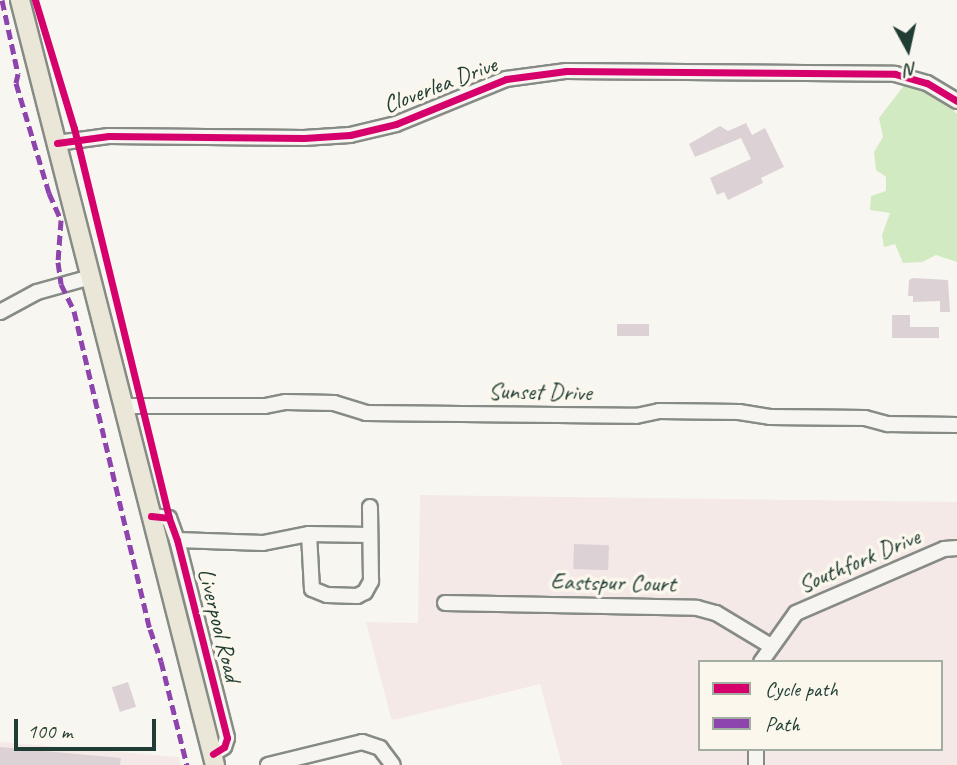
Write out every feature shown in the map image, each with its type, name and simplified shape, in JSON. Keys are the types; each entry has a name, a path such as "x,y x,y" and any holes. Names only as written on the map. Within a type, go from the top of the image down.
{"main road":[{"name":"Liverpool Road","path":"20,0 214,759"}],"street":[{"name":"Cloverlea Drive","path":"57,143 109,136 304,138 350,135 396,124 506,79 566,71 895,74 927,83 957,101"},
{"path":"0,312 37,292 91,277"},
{"name":"Sunset Drive","path":"124,406 265,406 286,402 334,402 366,413 636,416 659,411 739,412 771,417 865,418 888,424 957,425"},
{"path":"309,534 312,589 320,594 357,596 369,590 370,507"},
{"name":"Liverpool Road","path":"151,516 169,518 177,540 227,743 214,759"},
{"path":"177,540 263,543 309,534 369,535"},
{"name":"Southfork Drive","path":"762,660 796,613 944,549 957,548"},
{"name":"Eastspur Court","path":"445,603 697,608 716,613 771,646"},
{"path":"195,684 213,680"},
{"path":"268,765 362,743 380,748 393,765"}],"shaded area":[{"path":"420,495 957,502 957,765 562,765 540,684 394,720 391,718 366,622 418,623"},
{"path":"0,742 179,757 180,765 0,765"}],"green space":[{"path":"906,83 949,105 957,114 957,262 936,255 922,262 903,263 895,244 884,247 882,235 890,213 870,210 871,196 886,191 886,177 876,170 874,152 883,137 879,118"}],"building":[{"path":"746,123 752,135 765,128 784,167 761,178 763,183 728,200 724,192 717,195 710,178 751,159 741,138 695,157 689,144 720,126 728,131"},
{"path":"909,280 948,280 950,312 940,312 940,301 913,302 913,296 908,296"},
{"path":"892,315 910,315 910,327 939,327 939,338 892,338"},
{"path":"617,324 649,324 649,336 617,336"},
{"path":"574,544 609,545 608,570 573,569"},
{"path":"128,682 136,707 120,712 112,687"},
{"path":"0,747 121,758 120,765 0,765"}],"marked path":[{"path":"2,0 18,74 16,83 49,193 61,220 58,262 61,284 74,311 150,629 161,661 187,765"}],"cycle path":[{"path":"35,0 74,128 169,518"},
{"path":"57,143 109,136 304,138 350,135 396,124 506,79 566,71 895,74 927,83 957,101"},
{"path":"151,516 169,518 177,540 227,738 224,747 213,754"}]}
